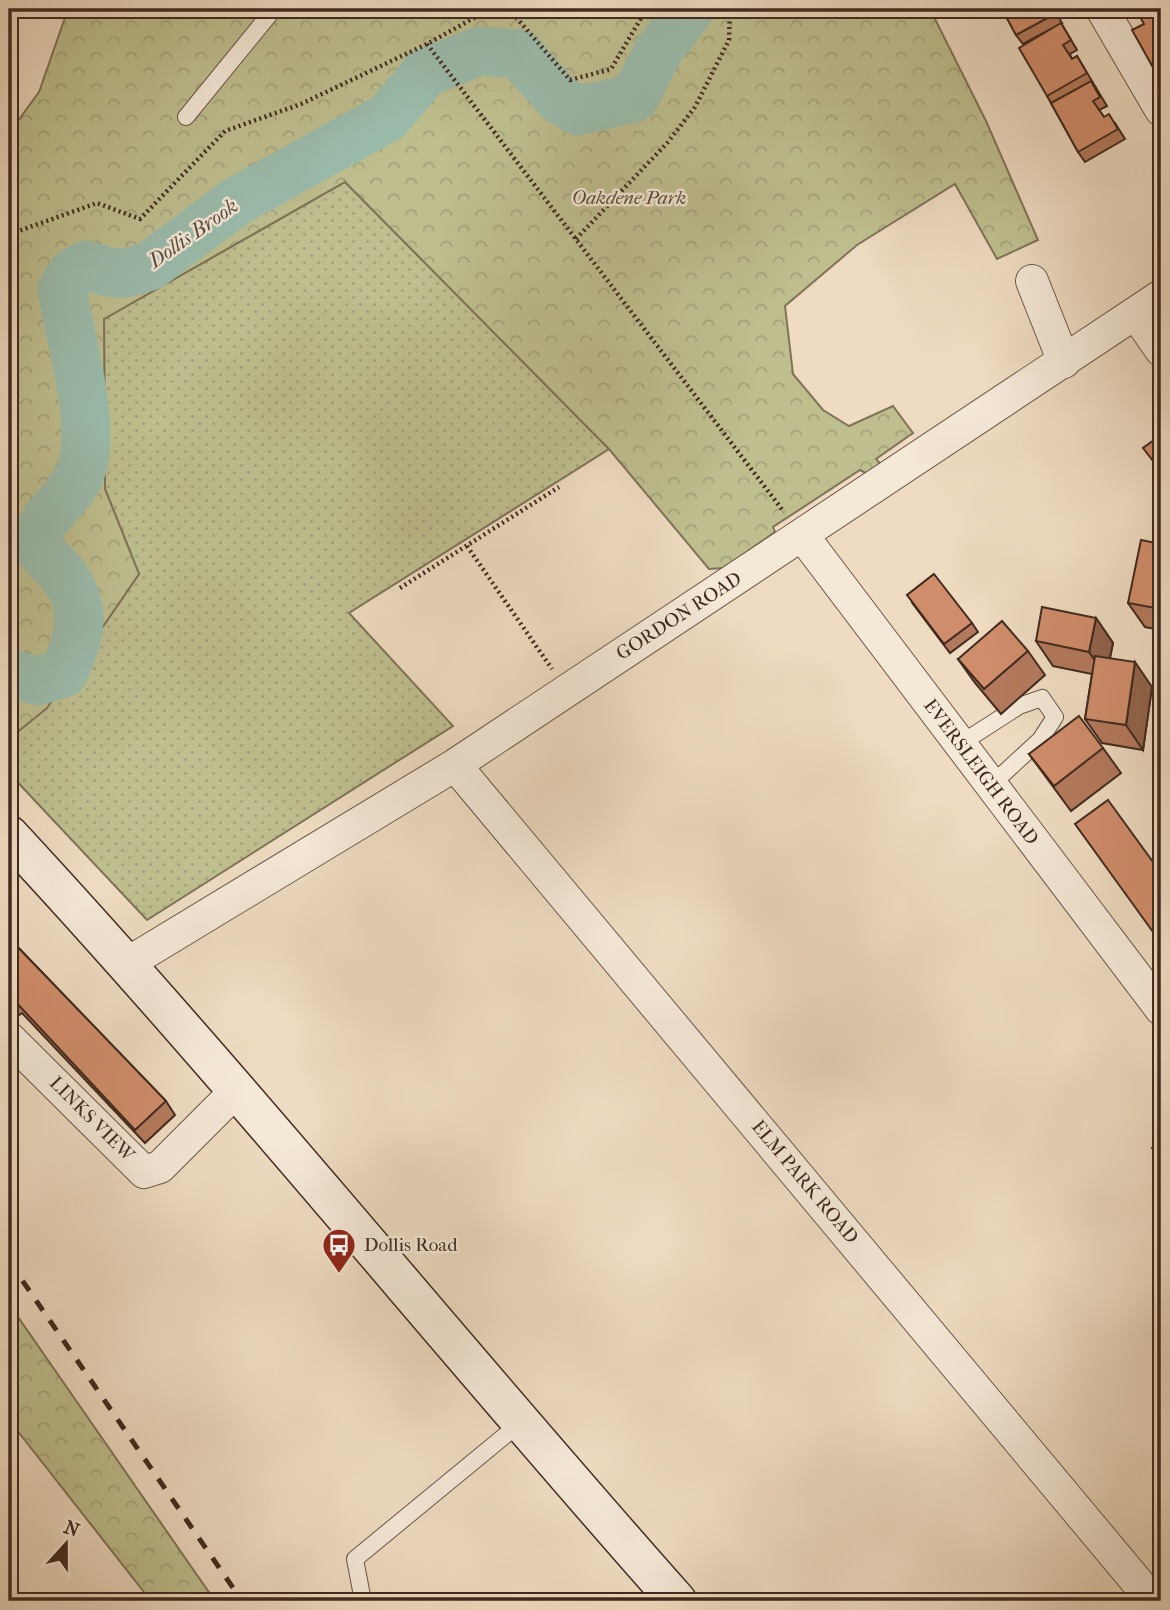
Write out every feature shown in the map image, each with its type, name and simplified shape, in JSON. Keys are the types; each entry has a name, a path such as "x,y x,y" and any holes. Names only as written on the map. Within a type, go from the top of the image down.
{"main road":[{"path":"9,835 128,963 519,1424 677,1601"}],"street":[{"path":"1102,9 1161,110"},
{"path":"1032,281 1064,362"},
{"path":"1149,305 1161,350"},
{"name":"GORDON ROAD","path":"128,963 455,765 1149,305"},
{"name":"EVERSLEIGH ROAD","path":"802,535 1161,1009"},
{"name":"ELM PARK ROAD","path":"455,765 1153,1601"},
{"name":"LINKS VIEW","path":"9,1038 144,1172 160,1167 237,1090"}],"lane":[{"path":"186,117 274,9"},
{"path":"960,744 1019,706 1042,698 1055,717 1040,740 991,785"},
{"path":"363,1601 355,1559 519,1424"}],"path":[{"path":"9,441 17,404 16,232 97,203 139,219 225,131 301,104 427,44 489,9"},
{"path":"509,9 570,80 611,69 640,20 642,9"},
{"path":"576,239 668,142 695,107 729,40 730,9"},
{"path":"427,44 802,535"},
{"path":"400,588 559,487"},
{"path":"467,546 567,690"}],"green space":[{"name":"Oakdene Park","path":"68,9 930,9 986,121 1038,240 997,259 955,184 857,245 785,306 793,374 823,410 849,426 893,406 913,433 876,459 885,469 873,477 860,470 773,527 775,532 724,568 709,569 609,449 345,182 104,319 105,489 139,574 47,708 9,739 9,133 39,92"},
{"path":"345,182 609,449 349,613 453,726 147,920 9,773 9,739 47,707 139,574 105,489 104,319"},
{"path":"9,1304 215,1601 151,1601 9,1420"}],"building":[{"path":"1002,9 1053,9 1055,14 1016,35"},
{"path":"1152,9 1161,9 1161,67 1155,71 1132,30 1144,24 1139,15"},
{"path":"1061,23 1071,40 1063,45 1072,59 1077,56 1087,73 1047,96 1019,48"},
{"path":"1091,81 1100,97 1093,101 1104,117 1109,114 1118,129 1078,152 1051,103"},
{"path":"1161,435 1161,471 1143,448"},
{"path":"1141,540 1161,544 1161,609 1128,603"},
{"path":"934,574 972,623 944,644 907,595"},
{"path":"1042,607 1096,618 1089,652 1036,641"},
{"path":"1002,621 1028,651 984,689 958,659"},
{"path":"1095,656 1135,662 1126,725 1085,719"},
{"path":"1079,716 1103,748 1054,786 1029,754"},
{"path":"1108,800 1161,873 1161,943 1075,824"},
{"path":"9,938 166,1101 135,1130 13,999 9,1002"},
{"path":"1161,1141 1161,1161 1152,1148"}],"waterway":[{"name":"Dollis Brook","path":"9,673 38,681 63,673 78,631 79,618 73,592 66,579 41,551 37,540 43,523 79,475 86,444 80,377 62,289 73,272 86,265 109,272 126,273 150,266 237,201 387,118 426,72 480,51 519,54 560,100 578,111 634,98 659,50 690,9"}],"railway":[{"path":"9,1261 242,1601"}],"place":[{"name":"Dollis Road","path":"339,1275"}]}
